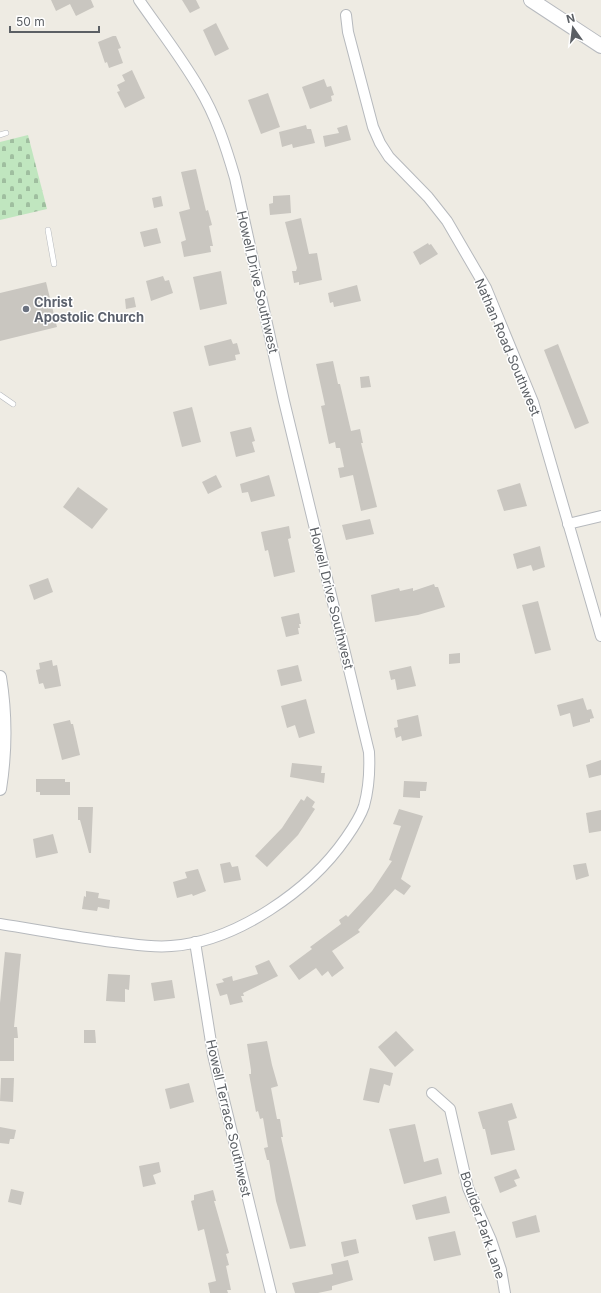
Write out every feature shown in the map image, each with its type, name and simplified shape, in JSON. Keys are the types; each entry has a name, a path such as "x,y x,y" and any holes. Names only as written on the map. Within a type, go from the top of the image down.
{"main road":[{"path":"531,0 601,46"}],"street":[{"name":"Howell Drive Southwest","path":"0,924 144,946 171,946 195,942 220,934 258,916 299,890 320,870 336,852 354,826 363,807 370,779 369,752 284,400 235,178 226,146 214,116 200,88 139,0"},
{"name":"Nathan Road Southwest","path":"346,15 348,32 373,127 380,143 389,157 428,197 447,221 486,288 533,402 601,636"},
{"path":"568,524 601,516"},
{"path":"0,676 5,708 4,762 0,789"},
{"name":"Howell Terrace Southwest","path":"195,942 213,1055 271,1293"},
{"name":"Boulder Park Lane","path":"432,1093 450,1109 468,1188 491,1240 501,1270 505,1293"}],"lane":[{"path":"48,230 54,264"},
{"path":"0,395 12,404"}],"green space":[{"path":"28,135 47,209 0,220 0,142"}],"building":[{"path":"51,0 91,0 94,7 76,16 70,4 56,11"},
{"path":"182,0 196,0 200,8 190,13"},
{"path":"216,23 229,49 215,56 203,30"},
{"path":"116,36 121,48 118,49 123,63 109,68 107,62 105,63 98,42"},
{"path":"132,70 145,98 125,108 117,92 120,91 117,85 125,81 122,75"},
{"path":"324,79 327,87 331,86 334,95 331,96 332,101 310,109 302,87"},
{"path":"268,93 280,127 261,134 248,100"},
{"path":"306,125 307,129 311,129 315,143 293,148 292,144 282,147 279,132"},
{"path":"347,125 351,140 325,147 323,136 339,133 337,128"},
{"path":"196,169 206,211 208,210 212,225 209,226 213,246 210,246 211,252 184,257 181,242 186,240 179,212 190,209 181,172"},
{"path":"290,195 291,213 270,215 269,204 273,203 273,196"},
{"path":"161,196 163,206 154,208 152,198"},
{"path":"301,218 309,254 317,253 322,280 299,285 299,282 294,283 292,271 296,271 297,268 285,222"},
{"path":"157,228 161,243 144,247 140,232"},
{"path":"428,243 429,245 431,244 438,254 420,265 413,252"},
{"path":"221,271 227,304 200,310 193,277"},
{"path":"163,276 165,281 169,280 173,293 151,301 146,281"},
{"name":"Christ Apostolic Church","path":"46,282 57,327 0,341 0,293"},
{"path":"357,285 361,301 334,307 333,302 330,303 328,293"},
{"path":"134,297 136,307 126,309 125,299"},
{"path":"231,339 233,344 237,343 240,354 235,355 236,360 209,366 204,346"},
{"path":"558,344 589,423 575,429 544,350"},
{"path":"333,361 351,431 360,429 363,443 361,443 377,507 361,511 353,475 340,478 338,468 344,467 340,448 336,448 335,442 329,444 321,406 325,405 316,364"},
{"path":"369,376 371,387 361,388 360,377"},
{"path":"192,407 201,442 182,447 173,412"},
{"path":"251,427 255,441 252,442 255,452 236,457 230,432"},
{"path":"216,475 222,487 208,494 202,482"},
{"path":"269,475 275,496 251,502 248,492 242,493 240,484"},
{"path":"520,483 527,506 504,511 497,490"},
{"path":"78,487 108,509 92,529 63,507"},
{"path":"370,519 374,534 346,540 342,525"},
{"path":"289,526 291,538 288,539 295,572 274,577 268,550 265,551 261,532"},
{"path":"540,546 545,567 533,571 531,565 517,569 513,554"},
{"path":"48,578 53,592 34,600 29,585"},
{"path":"434,584 435,587 438,587 445,607 418,615 375,622 371,595 399,588 400,591 413,588 413,591"},
{"path":"538,601 551,650 535,654 522,605"},
{"path":"299,613 301,624 299,624 300,628 298,628 299,634 286,637 281,617"},
{"path":"460,653 460,663 449,664 449,654"},
{"path":"52,660 53,666 57,665 61,686 45,689 43,683 39,684 36,670 40,669 39,663"},
{"path":"298,665 302,681 281,686 277,670"},
{"path":"411,666 416,686 397,690 395,679 391,680 389,671"},
{"path":"583,698 587,710 591,709 594,718 590,719 590,722 573,727 570,713 560,716 557,705"},
{"path":"306,699 315,733 299,738 295,725 287,728 281,706"},
{"path":"418,715 422,736 402,741 401,736 396,738 394,728 398,727 397,720"},
{"path":"70,720 71,724 73,724 80,755 62,760 53,724"},
{"path":"601,760 601,775 589,778 586,765"},
{"path":"292,763 322,766 321,773 325,773 324,783 290,777"},
{"path":"36,779 65,779 65,782 70,782 70,795 40,795 40,792 36,792"},
{"path":"404,781 427,782 426,791 420,791 420,798 403,797"},
{"path":"307,796 315,802 312,807 315,809 298,835 267,867 255,856 282,828 301,799 304,801"},
{"path":"78,807 93,807 91,853 89,853 80,820 78,820"},
{"path":"399,809 423,816 401,879 411,886 404,895 395,889 358,930 360,932 332,951 344,968 332,977 328,971 322,976 316,968 299,980 289,966 312,949 310,947 341,924 339,920 346,915 348,917 372,891 392,861 389,860 401,826 393,824"},
{"path":"601,810 601,831 589,833 586,813"},
{"path":"53,834 58,853 36,858 33,839"},
{"path":"230,862 232,867 238,866 241,880 224,883 220,864"},
{"path":"586,863 589,876 576,880 573,865"},
{"path":"198,869 206,891 193,896 192,894 177,898 173,882 187,878 185,872"},
{"path":"86,891 99,893 98,898 110,900 109,909 98,907 97,911 82,909 84,896 86,897"},
{"path":"5,952 21,954 14,1027 17,1027 18,1038 14,1038 14,1061 0,1061 0,1003"},
{"path":"269,960 278,976 243,993 244,996 241,996 243,1002 230,1005 227,994 220,996 216,984 224,982 222,979 232,976 233,981 258,974 255,966"},
{"path":"108,974 130,975 129,990 125,989 125,1002 106,1001"},
{"path":"172,980 175,998 154,1001 151,983"},
{"path":"84,1030 95,1030 96,1043 84,1043"},
{"path":"396,1031 414,1050 395,1067 378,1047"},
{"path":"267,1041 278,1086 271,1088 277,1119 280,1119 283,1137 281,1137 306,1246 290,1249 276,1201 269,1160 267,1160 264,1148 268,1147 263,1118 260,1119 258,1111 256,1112 249,1074 251,1074 251,1070 247,1044"},
{"path":"370,1068 393,1073 390,1086 384,1084 379,1103 363,1100"},
{"path":"1,1078 14,1078 13,1102 0,1101"},
{"path":"189,1083 194,1102 170,1109 165,1089"},
{"path":"512,1103 517,1118 508,1121 515,1150 491,1155 485,1129 483,1129 478,1112"},
{"path":"415,1124 424,1162 438,1158 442,1174 404,1184 389,1129"},
{"path":"0,1127 16,1130 14,1139 10,1139 9,1144 0,1143"},
{"path":"159,1162 161,1172 153,1175 156,1184 143,1187 139,1166"},
{"path":"516,1169 520,1178 514,1180 517,1186 500,1193 494,1177"},
{"path":"11,1189 24,1192 21,1205 8,1202"},
{"path":"213,1190 216,1201 214,1201 229,1253 226,1254 229,1265 226,1266 231,1290 227,1290 228,1293 210,1293 208,1283 216,1281 204,1229 198,1231 191,1201 194,1200 194,1195"},
{"path":"446,1196 450,1213 416,1220 412,1205"},
{"path":"536,1215 540,1232 516,1238 512,1222"},
{"path":"455,1231 461,1255 434,1261 428,1237"},
{"path":"356,1239 359,1253 344,1257 341,1242"},
{"path":"348,1260 353,1280 332,1286 332,1290 318,1293 295,1293 292,1283 333,1274 331,1264"}],"place":[{"name":"Christ Apostolic Church","path":"26,309"}]}
